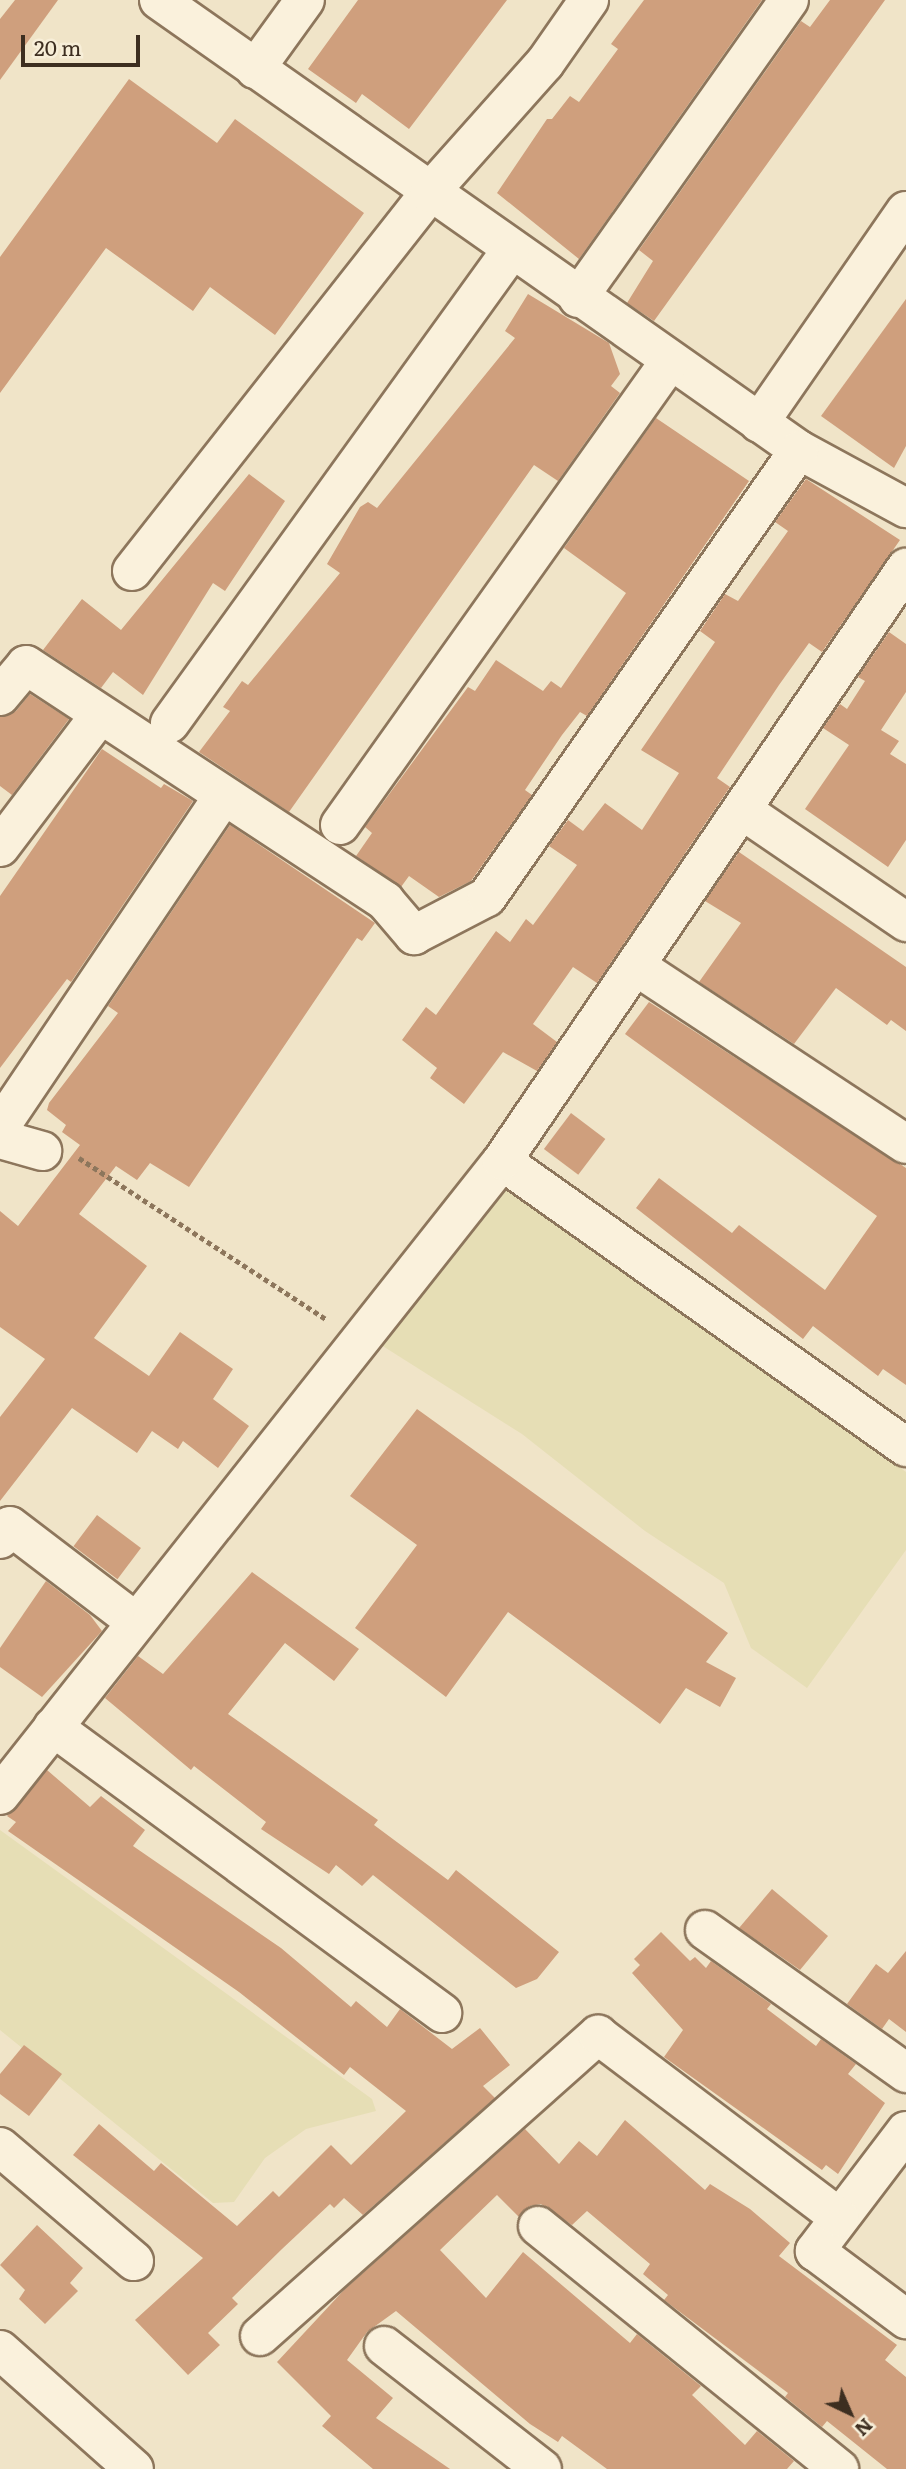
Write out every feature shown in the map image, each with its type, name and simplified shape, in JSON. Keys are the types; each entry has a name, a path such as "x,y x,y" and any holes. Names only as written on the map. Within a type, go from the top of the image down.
{"street":[{"path":"159,0 510,252 799,450 906,508"},
{"path":"255,69 305,0"},
{"path":"132,571 429,193 545,63 589,0"},
{"path":"578,298 789,0"},
{"path":"759,422 906,211"},
{"path":"170,723 510,252"},
{"path":"340,825 670,361"},
{"path":"0,696 26,665 99,716 385,901 414,935 487,897 799,450"},
{"path":"0,1796 502,1161 906,568"},
{"path":"0,847 99,716"},
{"path":"0,1127 223,796"},
{"path":"742,810 906,922"},
{"path":"636,966 906,1144"},
{"path":"0,1139 43,1151"},
{"path":"502,1161 906,1447"},
{"path":"0,1539 10,1526 136,1622"},
{"path":"53,1727 442,2013"},
{"path":"705,1930 906,2073"},
{"path":"260,2336 598,2035 839,2217"},
{"path":"906,2131 815,2251 906,2319"},
{"path":"0,2147 134,2261"},
{"path":"538,2226 839,2469"},
{"path":"384,2346 542,2469"},
{"path":"0,2350 134,2469"}],"path":[{"path":"43,1151 60,1145 359,1341"}],"shaded area":[{"path":"502,1174 906,1472 906,1550 807,1688 751,1648 724,1583 645,1531 522,1434 370,1338"},
{"path":"0,1830 372,2099 376,2111 306,2129 265,2158 234,2202 213,2203 0,2030"}],"building":[{"path":"15,0 58,0 0,80 0,19"},
{"path":"358,0 507,0 409,129 362,94 356,103 308,69"},
{"path":"644,0 762,0 579,259 497,193 547,119 552,119 570,96 579,102 618,49 611,44"},
{"path":"830,0 885,0 654,321 627,303 653,261 639,250 801,21 810,27"},
{"path":"129,79 217,143 235,119 364,213 275,335 210,287 193,311 106,248 0,393 0,257"},
{"path":"528,294 609,343 620,374 611,386 620,393 558,481 534,465 289,812 199,752 230,711 223,707 242,681 248,685 340,573 327,564 360,507 368,502 377,508 515,338 505,331"},
{"path":"906,299 906,446 894,468 821,416"},
{"path":"656,418 749,481 587,716 580,712 562,735 525,790 532,795 471,881 439,897 409,876 401,887 356,856 372,833 365,827 468,687 475,691 496,660 543,691 551,681 561,688 626,593 564,548"},
{"path":"249,474 285,501 225,591 213,583 143,695 113,672 101,688 43,650 82,599 121,630"},
{"path":"806,479 900,540 822,652 809,643 779,685 717,778 730,787 597,983 573,967 533,1024 557,1042 537,1071 503,1052 464,1104 430,1078 437,1068 402,1040 426,1007 436,1015 496,931 510,942 526,919 533,925 577,865 549,846 568,820 583,831 605,803 642,830 679,773 641,750 715,642 700,631 725,594 738,601 788,531 775,522"},
{"path":"889,632 906,644 906,692 881,730 899,741 890,754 906,764 906,840 888,867 805,809 849,745 823,728 840,704 847,709 865,681 858,677"},
{"path":"30,694 69,719 12,795 0,786 0,717 16,711"},
{"path":"102,749 161,788 164,784 193,801 71,982 67,979 0,1068 0,896"},
{"path":"230,825 375,923 362,941 357,938 189,1187 150,1163 137,1180 116,1166 79,1214 147,1266 94,1338 149,1376 180,1332 233,1369 213,1399 249,1426 218,1468 183,1441 178,1449 152,1431 137,1453 72,1408 0,1501 0,1417 45,1359 0,1327 0,1211 18,1226 80,1145 62,1132 66,1125 47,1110 49,1103 118,1013 108,1006"},
{"path":"739,852 906,967 906,1031 891,1020 887,1025 836,988 794,1044 699,982 741,923 705,901"},
{"path":"649,1002 906,1168 906,1385 883,1369 878,1376 813,1326 803,1339 636,1208 659,1178 732,1233 739,1225 825,1290 877,1216 625,1034"},
{"path":"571,1113 605,1139 578,1175 544,1149"},
{"path":"417,1409 728,1633 706,1662 736,1678 720,1707 686,1688 660,1724 508,1612 446,1697 355,1628 417,1545 350,1496"},
{"path":"97,1515 141,1548 117,1579 74,1546"},
{"path":"252,1572 359,1649 334,1681 285,1643 228,1714 378,1820 374,1825 448,1880 456,1870 559,1952 537,1979 516,1988 373,1875 362,1886 336,1865 329,1874 261,1829 266,1822 194,1766 191,1770 105,1698 138,1656 163,1674"},
{"path":"46,1581 90,1615 102,1631 42,1697 0,1667 0,1648"},
{"path":"47,1770 90,1807 101,1796 145,1830 133,1846 281,1948 351,2007 356,2001 387,2027 400,2009 452,2049 480,2028 510,2065 483,2086 495,2098 363,2215 344,2198 334,2208 330,2204 282,2249 232,2298 238,2304 208,2333 220,2345 188,2375 135,2320 203,2258 73,2155 99,2124 154,2171 161,2163 237,2226 273,2191 279,2197 331,2145 351,2165 406,2111 350,2067 344,2075 239,1992 8,1831 16,1822 7,1816"},
{"path":"772,1889 828,1936 800,1970 739,1928"},
{"path":"661,1932 690,1961 695,1957 706,1968 711,1961 771,2004 767,2009 816,2046 821,2039 856,2064 848,2074 885,2103 838,2174 826,2165 822,2170 664,2057 683,2030 632,1973 640,1965 634,1959"},
{"path":"906,1951 906,2032 889,2019 882,2029 847,2004 876,1964 888,1973"},
{"path":"24,2045 62,2074 29,2116 0,2094 0,2074"},
{"path":"625,2120 705,2190 710,2184 750,2209 790,2243 779,2256 897,2345 885,2360 906,2377 906,2469 887,2469 827,2421 822,2427 785,2397 788,2393 664,2300 668,2295 643,2274 650,2264 587,2211 572,2225 541,2204 530,2206 519,2217 497,2195 440,2250 486,2298 523,2252 630,2343 637,2334 701,2386 692,2395 745,2445 757,2431 794,2461 787,2469 607,2469 562,2436 558,2442 530,2424 396,2311 367,2332 347,2360 393,2398 376,2418 450,2469 373,2469 322,2426 331,2416 277,2362 344,2290 525,2129 559,2164 579,2141 597,2156"},
{"path":"37,2225 83,2268 70,2283 78,2291 45,2324 19,2299 25,2290 0,2265"}]}
